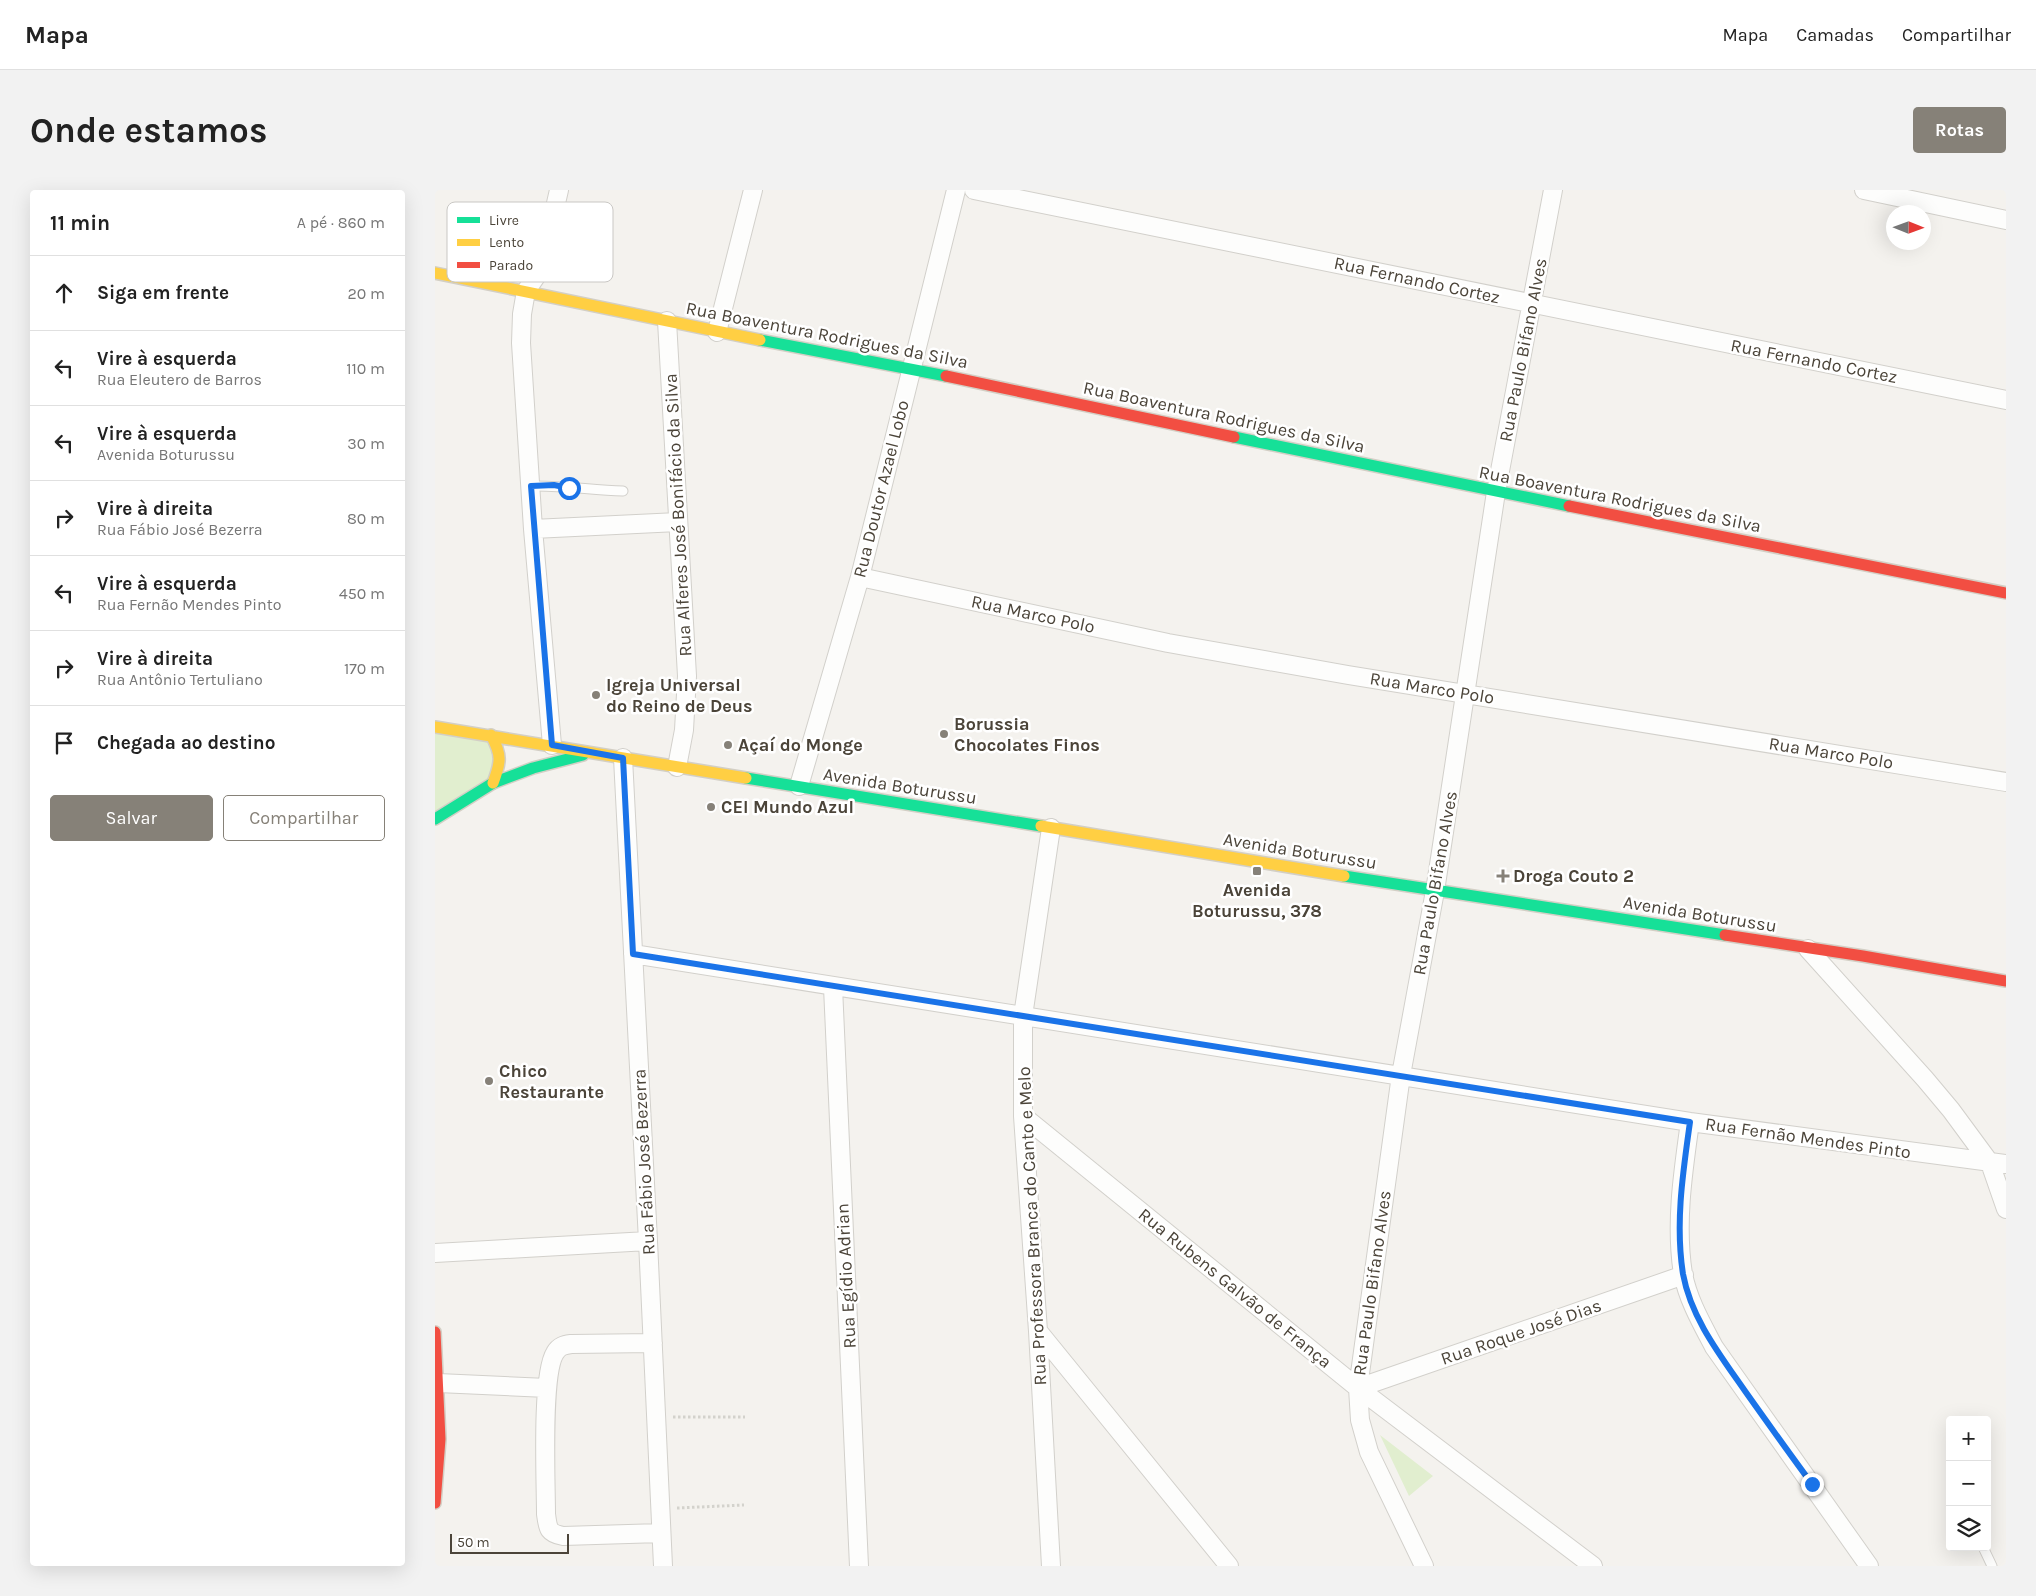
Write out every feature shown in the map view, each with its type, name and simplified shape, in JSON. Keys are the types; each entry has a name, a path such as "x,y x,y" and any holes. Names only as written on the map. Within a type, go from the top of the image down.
{"main road":[{"name":"Rua Boaventura Rodrigues da Silva","path":"480,282 717,332 911,369 1496,492 2006,593"},
{"name":"Avenida Boturussu","path":"435,726 589,753 1435,891 1808,948 2006,981"},
{"path":"491,735 500,749 501,757 500,766 493,783"},
{"name":"Avenida Boturussu","path":"435,818 493,783 533,768 589,753"},
{"path":"435,1332 441,1440 435,1503"}],"street":[{"path":"717,332 753,190"},
{"name":"Rua Doutor Azael Lobo","path":"799,786 860,577 956,190"},
{"name":"Rua Fernando Cortez","path":"974,190 2006,400"},
{"name":"Rua Paulo Bifano Alves","path":"1424,1566 1369,1452 1360,1420 1358,1388 1401,1075 1435,891 1467,694 1496,492 1553,190"},
{"path":"1865,190 2006,220"},
{"path":"532,282 526,291 522,314 521,343 533,529 552,745"},
{"name":"Rua Alferes José Bonifácio da Silva","path":"667,321 687,676 684,730 677,767"},
{"path":"533,529 678,522"},
{"name":"Rua Marco Polo","path":"860,577 1168,643 2006,782"},
{"name":"Rua Fábio José Bezerra","path":"623,758 663,1566"},
{"name":"Rua Professora Branca do Canto e Melo","path":"1051,828 1023,1016 1023,1116 1038,1331 1051,1566"},
{"path":"1808,948 1925,1078 1998,1164 2006,1209"},
{"name":"Rua Fernão Mendes Pinto","path":"633,954 1690,1122 1998,1164"},
{"name":"Rua Egídio Adrian","path":"833,987 859,1566"},
{"name":"Rua Rubens Galvão de França","path":"1023,1116 1358,1388 1593,1566"},
{"path":"1690,1122 1682,1188 1679,1235 1684,1275 1696,1314 1714,1348 1869,1566"},
{"path":"435,1253 648,1241"},
{"name":"Rua Roque José Dias","path":"1358,1388 1684,1275"},
{"path":"1038,1331 1229,1566"},
{"path":"653,1343 571,1344 561,1346 554,1354 547,1388 546,1514 548,1528 554,1534 563,1536 661,1532"},
{"path":"438,1383 547,1388"}],"lane":[{"path":"531,486 554,485 587,490 623,491"},
{"path":"1985,1551 1992,1566"}],"path":[{"path":"657,1417 745,1417"},
{"path":"661,1508 744,1505"}],"green space":[{"path":"435,732 491,739 493,775 435,811"},
{"path":"1380,1435 1433,1476 1409,1496"}],"traffic: fast":[{"path":"760,340 946,376"},
{"path":"1234,437 1569,506"},
{"path":"435,819 493,783 533,768 583,755"},
{"path":"746,778 1041,826"},
{"path":"1344,876 1725,935"}],"traffic: slow":[{"path":"435,273 447,275"},
{"path":"479,282 760,340"},
{"path":"435,727 746,778"},
{"path":"491,735 499,753 499,764 493,783"},
{"path":"1041,826 1344,876"}],"traffic: jam":[{"path":"946,376 1234,437"},
{"path":"1569,506 2006,593"},
{"path":"1725,935 1863,956 2006,981"},
{"path":"435,1332 440,1439 435,1503"}],"place":[{"name":"Igreja Universal do Reino de Deus","path":"596,695"},
{"name":"Borussia Chocolates Finos","path":"944,734"},
{"name":"Açaí do Monge","path":"728,745"},
{"name":"CEI Mundo Azul","path":"711,807"},
{"name":"Avenida Boturussu, 378","path":"1257,871"},
{"name":"Droga Couto 2","path":"1503,876"},
{"name":"Chico Restaurante","path":"489,1081"}],"route":[{"path":"569,488 554,485 531,486 552,745 623,758 633,954 1690,1122 1685,1154 1679,1235 1684,1275 1696,1314 1714,1348 1812,1484"}]}
